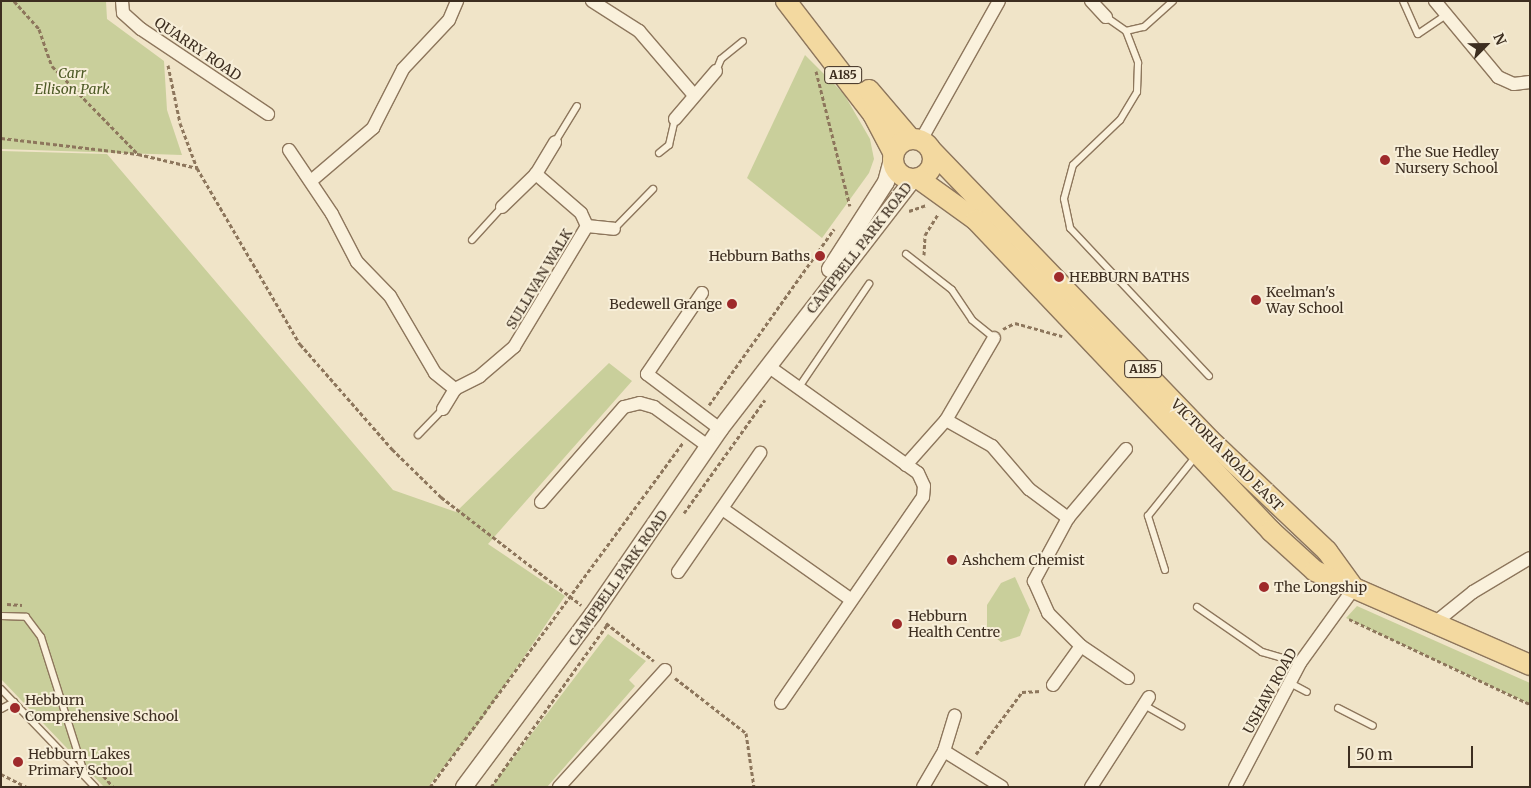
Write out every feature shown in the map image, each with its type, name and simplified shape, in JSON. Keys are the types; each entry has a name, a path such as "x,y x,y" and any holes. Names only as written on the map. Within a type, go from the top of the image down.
{"main road":[{"name":"VICTORIA ROAD EAST","path":"788,1 1204,447"},
{"name":"VICTORIA ROAD EAST","path":"788,1 873,114 893,156 898,173 916,179 976,220 1078,324 1204,447 1327,551 1354,588"},
{"path":"893,156 921,143 932,164 916,179"},
{"path":"1354,588 1437,621 1530,664"}],"street":[{"name":"QUARRY ROAD","path":"122,1 123,13 163,44 268,114"},
{"path":"311,181 374,128 403,69 450,20 457,1"},
{"path":"592,1 639,31 693,94"},
{"path":"921,143 999,1"},
{"path":"1091,1 1106,17"},
{"path":"1435,1 1445,16 1498,77 1514,84 1530,82"},
{"path":"675,119 693,94 716,71"},
{"path":"502,207 536,174 555,142"},
{"path":"289,150 311,181 357,262 390,296 435,373 455,389 443,409"},
{"name":"CAMPBELL PARK ROAD","path":"768,366 886,182 893,156"},
{"name":"SULLIVAN WALK","path":"455,389 480,376 514,347 587,226 581,213 536,174"},
{"name":"CAMPBELL PARK ROAD","path":"464,787 593,614 720,429 916,179"},
{"path":"587,226 614,229"},
{"path":"702,293 647,374 720,429"},
{"path":"906,465 946,420 994,338"},
{"path":"768,366 918,473 923,497 850,598 781,703"},
{"path":"541,502 624,408 640,402 654,407 709,447"},
{"path":"946,420 992,446 1029,490 1068,518"},
{"path":"1126,449 1068,518 1034,581 1048,613 1081,646 1128,678"},
{"path":"678,572 724,510 760,453"},
{"path":"724,510 850,598"},
{"path":"1437,621 1530,558"},
{"name":"USHAW ROAD","path":"1235,787 1300,664 1354,588"},
{"path":"1053,685 1081,646"},
{"path":"560,787 665,670"},
{"path":"1091,787 1146,701"},
{"path":"923,787 944,751 955,716"},
{"path":"944,751 1002,787"}],"lane":[{"path":"1126,31 1144,27 1173,1"},
{"path":"1403,1 1418,34 1445,16"},
{"path":"1106,17 1126,31 1138,63 1136,92 1120,120 1073,165 1064,199 1070,228 1209,376"},
{"path":"716,71 721,59 743,41"},
{"path":"555,142 576,106"},
{"path":"659,153 669,144 675,119"},
{"path":"614,229 653,189"},
{"path":"472,240 502,207"},
{"path":"906,254 952,290 972,320 994,338"},
{"path":"799,388 869,284"},
{"path":"418,435 443,409"},
{"path":"1165,570 1148,516 1204,447"},
{"path":"1197,607 1262,652 1300,664"},
{"path":"1,616 26,617 41,638 85,776"},
{"path":"1290,683 1307,692"},
{"path":"1,690 95,787"},
{"path":"1146,701 1181,726"},
{"path":"1,709 14,702"},
{"path":"1338,708 1373,726"}],"path":[{"path":"14,1 39,29 52,66 138,154"},
{"path":"163,44 180,123 197,168 256,274 314,359 392,448 442,497 746,733 754,787"},
{"path":"814,63 850,206"},
{"path":"1,138 138,154 197,168"},
{"path":"845,214 850,206 858,202"},
{"path":"903,212 928,204 947,216"},
{"path":"917,263 926,252 925,235 940,211"},
{"path":"702,415 839,222"},
{"path":"994,338 1015,323 1058,338 1078,324"},
{"path":"680,520 782,376"},
{"path":"430,787 690,433"},
{"path":"1336,613 1530,704"},
{"path":"491,787 613,616"},
{"path":"968,765 1022,692 1049,691 1053,685"},
{"path":"1,774 27,787"}],"green space":[{"name":"Carr Ellison Park","path":"1,1 106,1 107,19 164,61 167,110 182,155 1,149"},
{"path":"805,55 844,94 870,139 874,159 869,173 822,238 747,178"},
{"path":"1,151 107,154 393,490 456,512 609,363 632,381 488,544 565,596 483,718 428,787 104,787 1,679"},
{"path":"1015,577 1030,610 1020,636 1001,642 987,631 987,605 1001,583"},
{"path":"1357,606 1530,683 1530,704 1346,618"},
{"path":"608,634 646,661 629,680 635,686 547,787 491,787"}],"place":[{"name":"The Sue Hedley Nursery School","path":"1385,160"},
{"name":"Hebburn Baths","path":"820,256"},
{"name":"HEBBURN BATHS","path":"1059,277"},
{"name":"Keelman's Way School","path":"1256,300"},
{"name":"Bedewell Grange","path":"732,304"},
{"name":"Ashchem Chemist","path":"952,560"},
{"name":"The Longship","path":"1264,587"},
{"name":"Hebburn Health Centre","path":"897,624"},
{"name":"Hebburn Comprehensive School","path":"15,708"},
{"name":"Hebburn Lakes Primary School","path":"18,762"}]}
